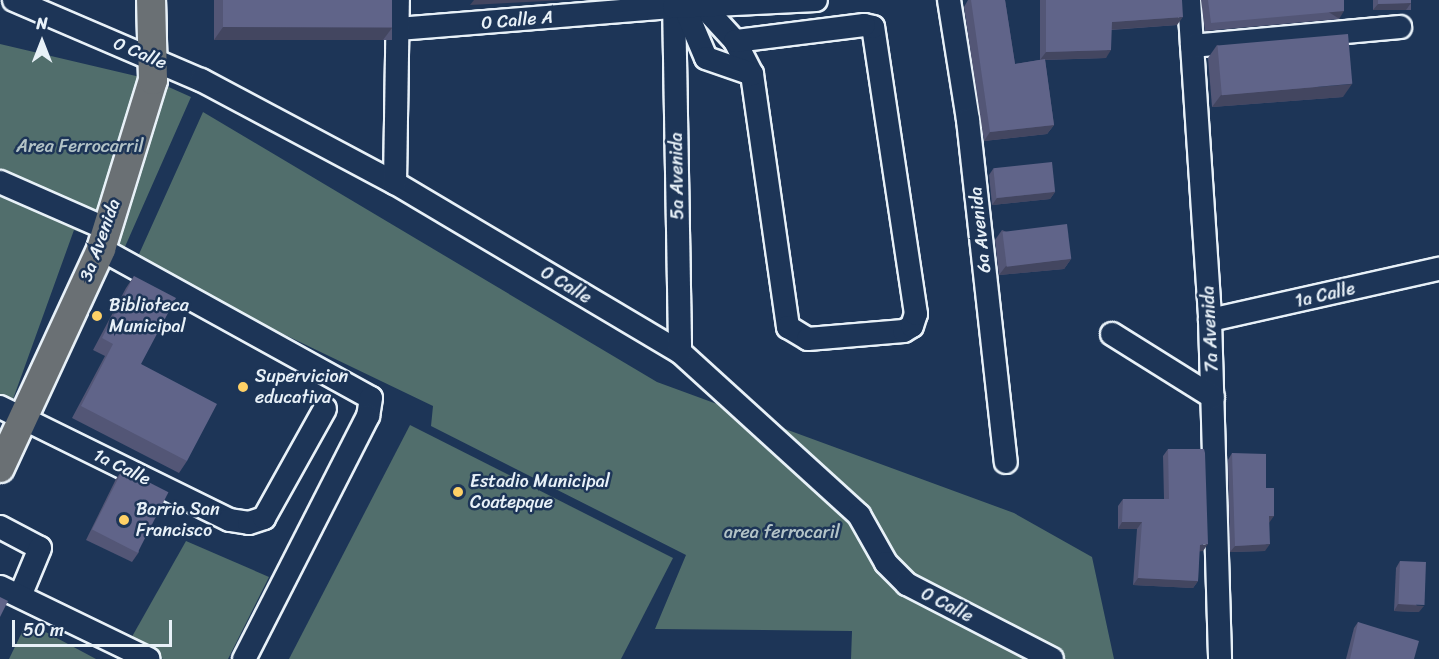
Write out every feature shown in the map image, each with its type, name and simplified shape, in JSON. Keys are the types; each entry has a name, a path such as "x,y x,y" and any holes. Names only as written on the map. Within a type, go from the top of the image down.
{"main road":[{"name":"3a Avenida","path":"0,468 11,413 104,239 153,80 151,0"}],"street":[{"name":"0 Calle","path":"14,0 153,58 395,183 680,352 859,515 886,563 908,584 1052,659"},
{"path":"395,183 398,0"},
{"name":"0 Calle A","path":"398,29 683,5 816,0"},
{"name":"6a Avenida","path":"949,0 968,120 1006,462"},
{"name":"7a Avenida","path":"1189,0 1210,320 1220,659"},
{"path":"683,5 735,41 752,74 788,327 808,339 904,331 912,326 916,314 873,27 864,25 735,41"},
{"path":"683,5 706,58 752,74"},
{"name":"5a Avenida","path":"680,352 683,5"},
{"path":"1192,46 1400,27"},
{"path":"0,182 104,239 371,398 368,416 244,659"},
{"name":"1a Calle","path":"1210,320 1439,269"},
{"path":"1112,334 1213,397"},
{"name":"1a Calle","path":"11,413 230,520 249,523 264,518 325,409"},
{"path":"0,526 40,548 21,596"},
{"path":"0,587 149,659"}],"green space":[{"name":"Area Ferrocarril","path":"0,44 153,80 191,97 124,249 74,230 8,413 0,408"},
{"name":"area ferrocaril","path":"203,112 657,382 1014,513 1092,557 1114,659 851,659 852,631 655,629 686,555 431,426 433,406 135,263"},
{"name":"Estadio Municipal Coatepque","path":"410,425 673,558 621,659 289,659"},
{"path":"186,541 269,577 228,659 163,659 129,642"},
{"path":"27,622 96,659 9,659"}],"building":[{"path":"223,0 392,0 392,27 223,27"},
{"path":"971,0 1005,0 1015,64 1045,59 1054,125 990,132"},
{"path":"1046,0 1182,0 1183,17 1112,22 1111,50 1046,52"},
{"path":"1208,0 1344,0 1344,11 1211,23"},
{"path":"1378,0 1411,0 1411,3 1378,4"},
{"path":"1348,34 1352,84 1222,95 1217,45"},
{"path":"1052,162 1055,192 996,198 993,168"},
{"path":"1067,224 1071,259 1007,267 1002,232"},
{"path":"134,276 176,298 141,364 217,404 187,461 81,406 113,344 102,338"},
{"path":"1168,449 1204,449 1205,453 1208,544 1200,545 1198,581 1138,578 1142,522 1122,522 1123,499 1169,499"},
{"path":"1232,453 1266,454 1266,488 1274,488 1274,516 1269,516 1270,544 1235,546"},
{"name":"Barrio San Francisco","path":"123,469 168,492 138,553 92,530"},
{"path":"1400,561 1426,562 1424,605 1398,604"},
{"path":"0,597 8,601 0,617"},
{"path":"1358,622 1419,641 1414,659 1350,659"}],"place":[{"name":"Biblioteca Municipal","path":"97,316"},
{"name":"Supervicion educativa","path":"243,387"},
{"name":"Estadio Municipal Coatepque","path":"458,492"},
{"name":"Barrio San Francisco","path":"124,520"}]}
